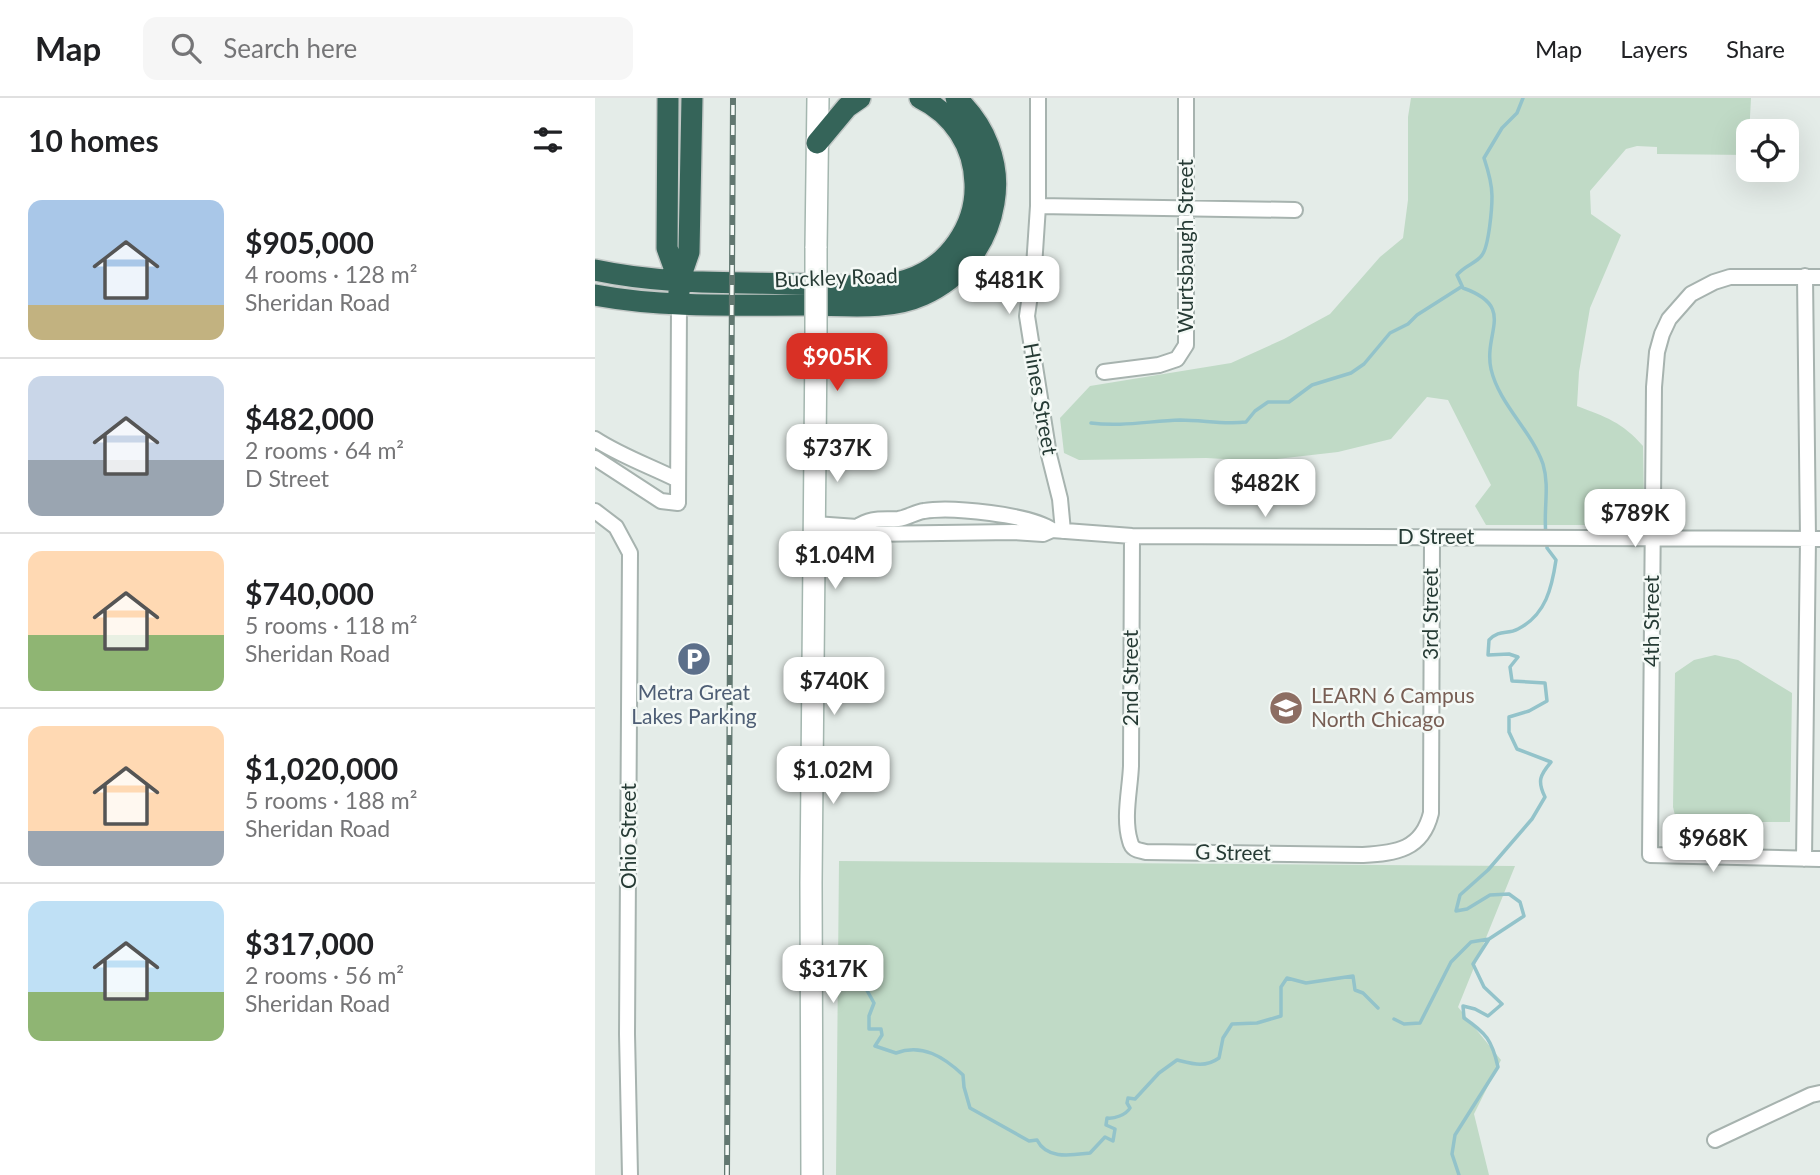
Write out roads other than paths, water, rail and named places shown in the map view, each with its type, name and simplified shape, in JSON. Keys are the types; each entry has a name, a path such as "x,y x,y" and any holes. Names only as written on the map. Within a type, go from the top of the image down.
{"highway":[{"path":"668,98 667,248 679,281"},
{"path":"679,305 679,281 689,252 692,98"},
{"path":"817,143 847,107 860,98"},
{"name":"Buckley Road","path":"595,271 679,281 883,285 909,280 934,267 954,247 967,227 975,198 975,183 971,156 959,131 944,113 921,98"},
{"name":"Buckley Road","path":"595,295 631,302 679,305 880,305 921,296 946,283 972,257 983,240 991,219 996,184 991,152 985,136 976,121 955,98"}],"main road":[{"path":"812,1175 811,883 818,98"}],"street":[{"name":"Hines Street","path":"1038,98 1038,206 1027,316 1049,455 1062,512 1058,530"},
{"name":"Wurtsbaugh Street","path":"1104,372 1159,365 1177,359 1186,345 1186,98"},
{"path":"1038,206 1294,210"},
{"name":"4th Street","path":"1804,859 1650,855 1654,387 1657,352 1669,319 1680,305 1697,291 1730,277 1813,277"},
{"path":"1813,277 1814,539 1804,859 1820,859"},
{"path":"595,458 661,501 678,503 679,305"},
{"path":"595,429 618,444 634,461"},
{"path":"595,439 678,481"},
{"name":"D Street","path":"857,527 868,519 903,518 925,510 982,512 1042,523 1058,530 1132,536 1814,539"},
{"name":"Ohio Street","path":"595,511 616,527 630,553 627,1034 629,1175"},
{"name":"D Street","path":"815,524 857,527 868,534 1014,531 1043,534 1058,530"},
{"name":"2nd Street","path":"1128,821 1131,772 1132,536"},
{"name":"3rd Street","path":"1363,855 1389,853 1411,845 1427,828 1431,813 1432,537"},
{"name":"G Street","path":"1128,821 1132,846 1136,850 1146,852 1363,855"},
{"path":"1715,1140 1820,1093"}],"waterway":[{"path":"1523,98 1517,113 1502,128 1484,158 1491,181 1492,196 1487,244 1480,258 1457,275 1463,288 1479,295 1489,303 1493,312 1491,369 1501,394 1543,464 1546,481 1546,535"},
{"path":"1091,423 1124,424 1180,420 1246,422 1268,402 1289,402 1312,385 1351,373 1364,364 1390,333 1408,324 1417,315 1461,287"},
{"path":"1394,1019 1404,1024 1420,1023 1451,962 1471,942 1489,939 1524,916 1520,902 1509,894 1490,895 1467,909 1456,911 1460,895 1488,870 1532,819 1545,797 1541,778 1551,762 1517,749 1509,732 1509,717 1529,711 1547,701 1545,683 1512,681 1510,667 1518,657 1509,654 1488,655 1489,640 1497,634 1514,631 1528,623 1546,599 1556,560 1547,548 1547,542"},
{"path":"1459,1175 1452,1154 1455,1135 1498,1067 1487,1038 1464,1018 1463,1006 1488,1016 1502,1004 1484,987 1473,964 1489,939"},
{"path":"864,985 874,1003 869,1016 869,1029 881,1029 882,1035 875,1046 896,1053 915,1050 940,1057 963,1075 970,1108 1029,1141 1037,1140 1047,1151 1061,1155 1090,1153 1105,1137 1113,1141 1115,1129 1106,1125 1107,1118 1126,1113 1130,1108 1128,1098 1135,1099 1159,1073 1177,1060 1204,1064 1219,1058 1223,1038 1232,1024 1257,1023 1281,1016 1281,987 1287,978 1306,983 1353,976 1355,990 1363,993 1378,1008"}],"railway":[{"path":"727,1175 733,98"}],"place":[{"name":"Metra Great Lakes Parking","path":"694,659"},
{"name":"LEARN 6 Campus North Chicago","path":"1286,708"}]}
